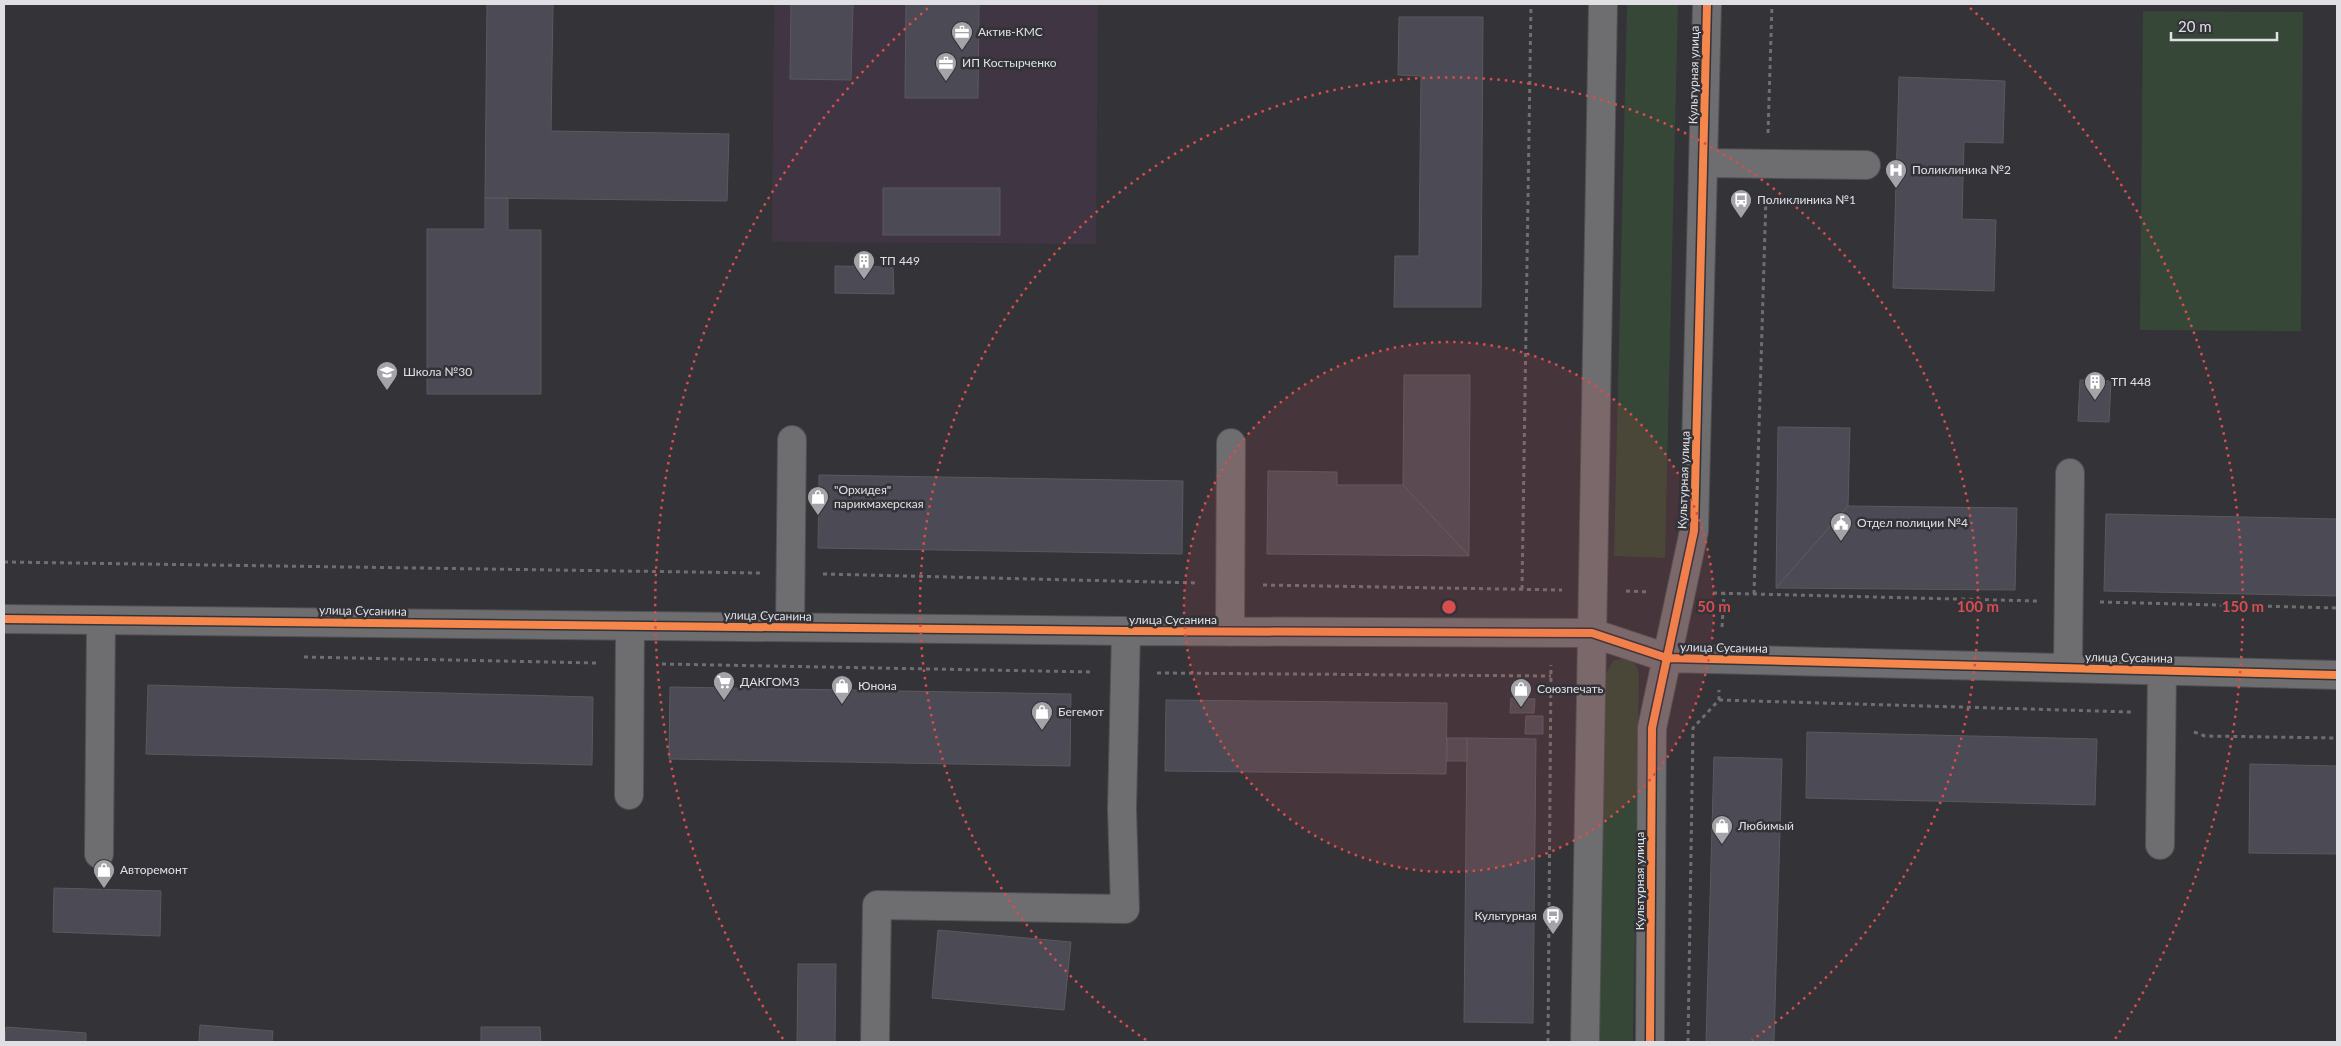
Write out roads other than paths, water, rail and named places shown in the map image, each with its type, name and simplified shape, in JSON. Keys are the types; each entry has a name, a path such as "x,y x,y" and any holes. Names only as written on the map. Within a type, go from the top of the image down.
{"street":[{"path":"1585,1042 1604,4"},
{"name":"Культурная улица","path":"1650,1042 1652,728 1694,531 1707,4"},
{"path":"1703,163 1866,164"},
{"path":"790,627 792,440"},
{"path":"1230,632 1231,443"},
{"path":"2068,668 2070,473"},
{"name":"улица Сусанина","path":"4,619 1230,632 1592,633 1667,658 2337,675"},
{"path":"99,854 101,620"},
{"path":"629,795 630,626"},
{"path":"875,1042 877,905 1125,909 1122,809 1126,631"},
{"path":"2160,845 2162,670"}],"place":[{"name":"Актив-КМС","path":"962,51"},
{"name":"ИП Костырченко","path":"946,82"},
{"name":"Поликлиника №2","path":"1896,189"},
{"name":"Поликлиника №1","path":"1741,219"},
{"name":"ТП 449","path":"864,280"},
{"name":"Школа №30","path":"387,391"},
{"name":"ТП 448","path":"2095,401"},
{"name":"\"Орхидея\" парикмахерская","path":"818,516"},
{"name":"Отдел полиции №4","path":"1841,542"},
{"name":"ДАКГОМЗ","path":"724,701"},
{"name":"Юнона","path":"842,705"},
{"name":"Союзпечать","path":"1521,708"},
{"name":"Бегемот","path":"1042,731"},
{"name":"Любимый","path":"1722,845"},
{"name":"Авторемонт","path":"104,889"},
{"name":"Культурная","path":"1553,935"}]}
